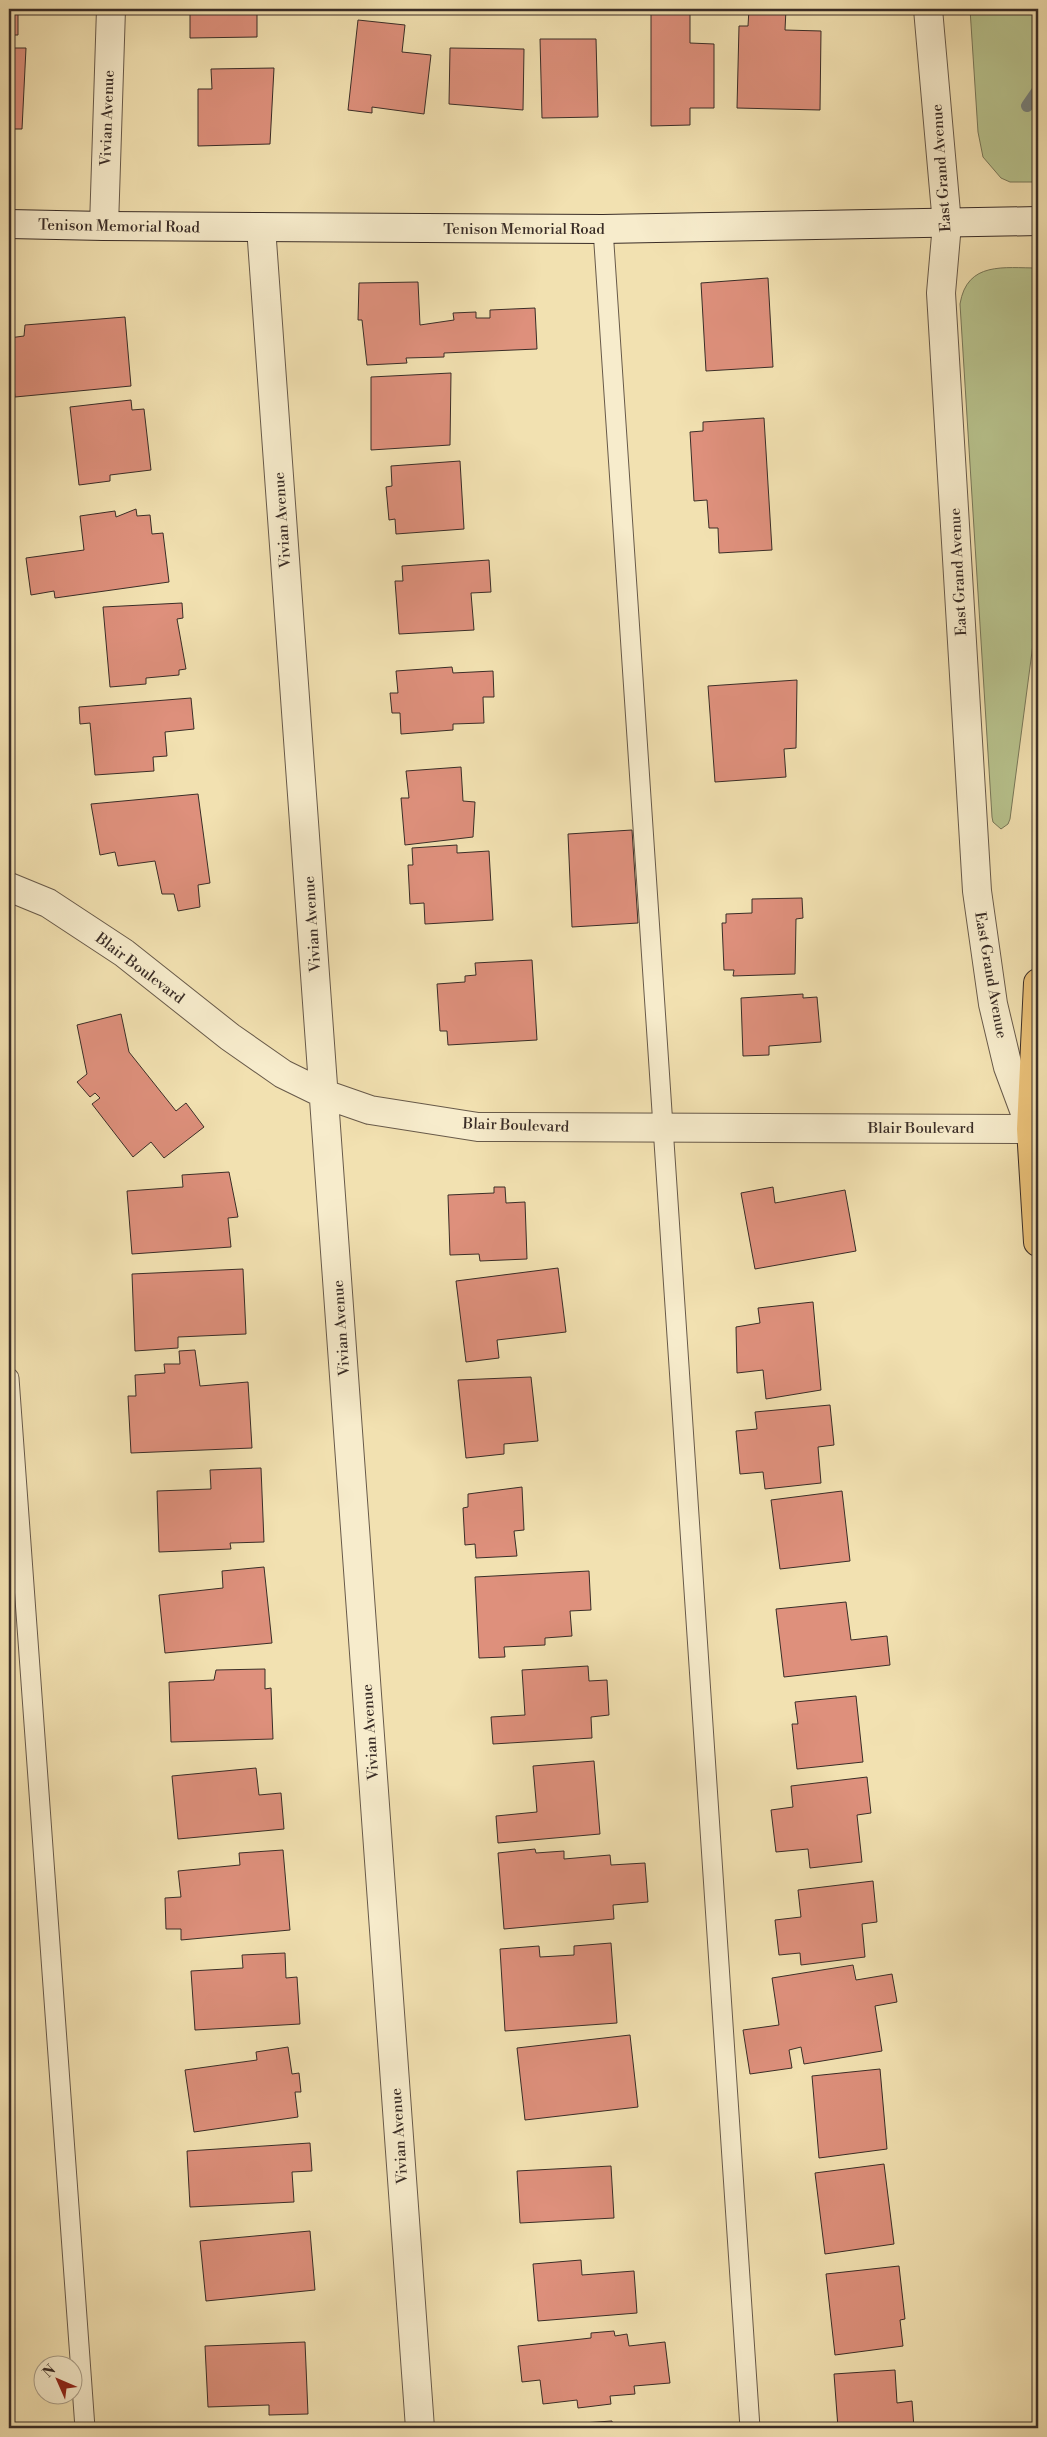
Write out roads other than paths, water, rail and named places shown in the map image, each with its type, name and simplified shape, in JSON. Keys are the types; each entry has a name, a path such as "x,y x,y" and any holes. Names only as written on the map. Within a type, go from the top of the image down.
{"main road":[{"name":"East Grand Avenue","path":"1038,982 1031,1129 1038,1242"}],"street":[{"name":"Vivian Avenue","path":"104,226 111,9"},
{"name":"East Grand Avenue","path":"928,9 947,224 941,293 977,891 993,1004 1008,1068 1031,1129"},
{"name":"Tenison Memorial Road","path":"9,224 603,229 1038,221"},
{"name":"Vivian Avenue","path":"261,227 420,2428"},
{"name":"Blair Boulevard","path":"9,887 48,903 109,943 230,1037 283,1074 324,1094 370,1110 478,1126 1031,1129"}],"lane":[{"path":"603,229 750,2428"},
{"path":"9,1378 86,2428"}],"waterway":[{"path":"1027,106 1038,90"}]}
